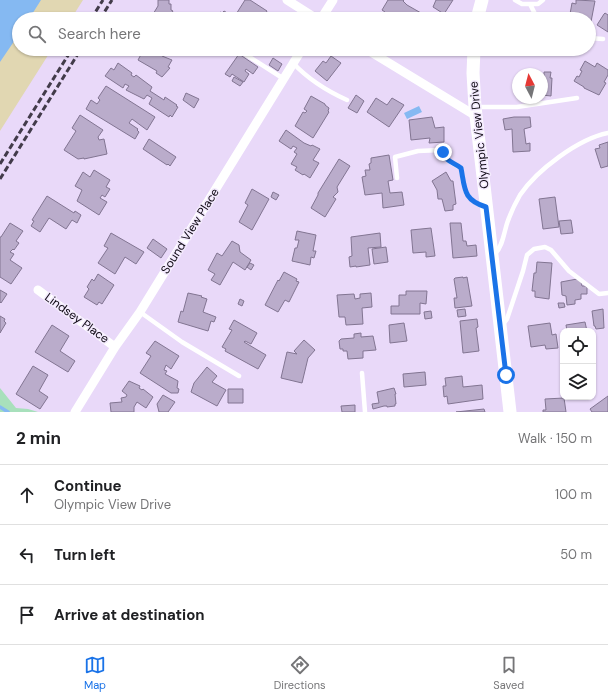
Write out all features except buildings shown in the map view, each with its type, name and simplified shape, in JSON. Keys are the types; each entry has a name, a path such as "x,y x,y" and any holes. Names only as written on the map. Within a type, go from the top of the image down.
{"main road":[{"path":"479,12 482,0"},
{"name":"Olympic View Drive","path":"474,56 475,112 510,412"}],"street":[{"path":"287,0 306,12"},
{"path":"325,12 333,0"},
{"name":"Sound View Place","path":"75,412 115,347 140,312 298,56"},
{"path":"378,56 475,112"},
{"name":"Lindsey Place","path":"38,290 115,347"}],"lane":[{"path":"515,0 522,4 538,4 543,0"},
{"path":"530,4 534,12"},
{"path":"596,39 602,39"},
{"path":"248,56 284,79"},
{"path":"294,63 302,73 329,92 347,100"},
{"path":"475,112 577,98"},
{"path":"492,256 500,249 509,218 520,196 535,176 580,142 608,133"},
{"path":"397,178 394,157 418,151 441,150 449,162 461,168 465,190 469,198 476,204 486,207"},
{"path":"500,327 507,319 523,271 526,255 534,249 545,247 551,250 569,271 598,294 608,293"},
{"path":"140,312 182,342 239,376"},
{"path":"362,373 365,412"}],"green space":[{"path":"0,388 16,408 38,412 0,412"}],"sand":[{"path":"30,0 83,0 75,12 22,12"},
{"path":"12,28 12,56 48,56 0,131 0,47"}],"water":[{"path":"0,0 41,0 33,12 12,12 12,44 0,62"},
{"path":"419,106 422,112 407,119 404,113"}],"waterway":[{"path":"0,407 8,412"}],"railway":[{"path":"95,12 103,0"},
{"path":"104,12 112,0"},
{"path":"0,164 68,56"},
{"path":"0,179 77,56"}],"route":[{"path":"443,152 445,158 449,162 461,168 466,194 469,198 476,204 486,207 506,375"}]}
